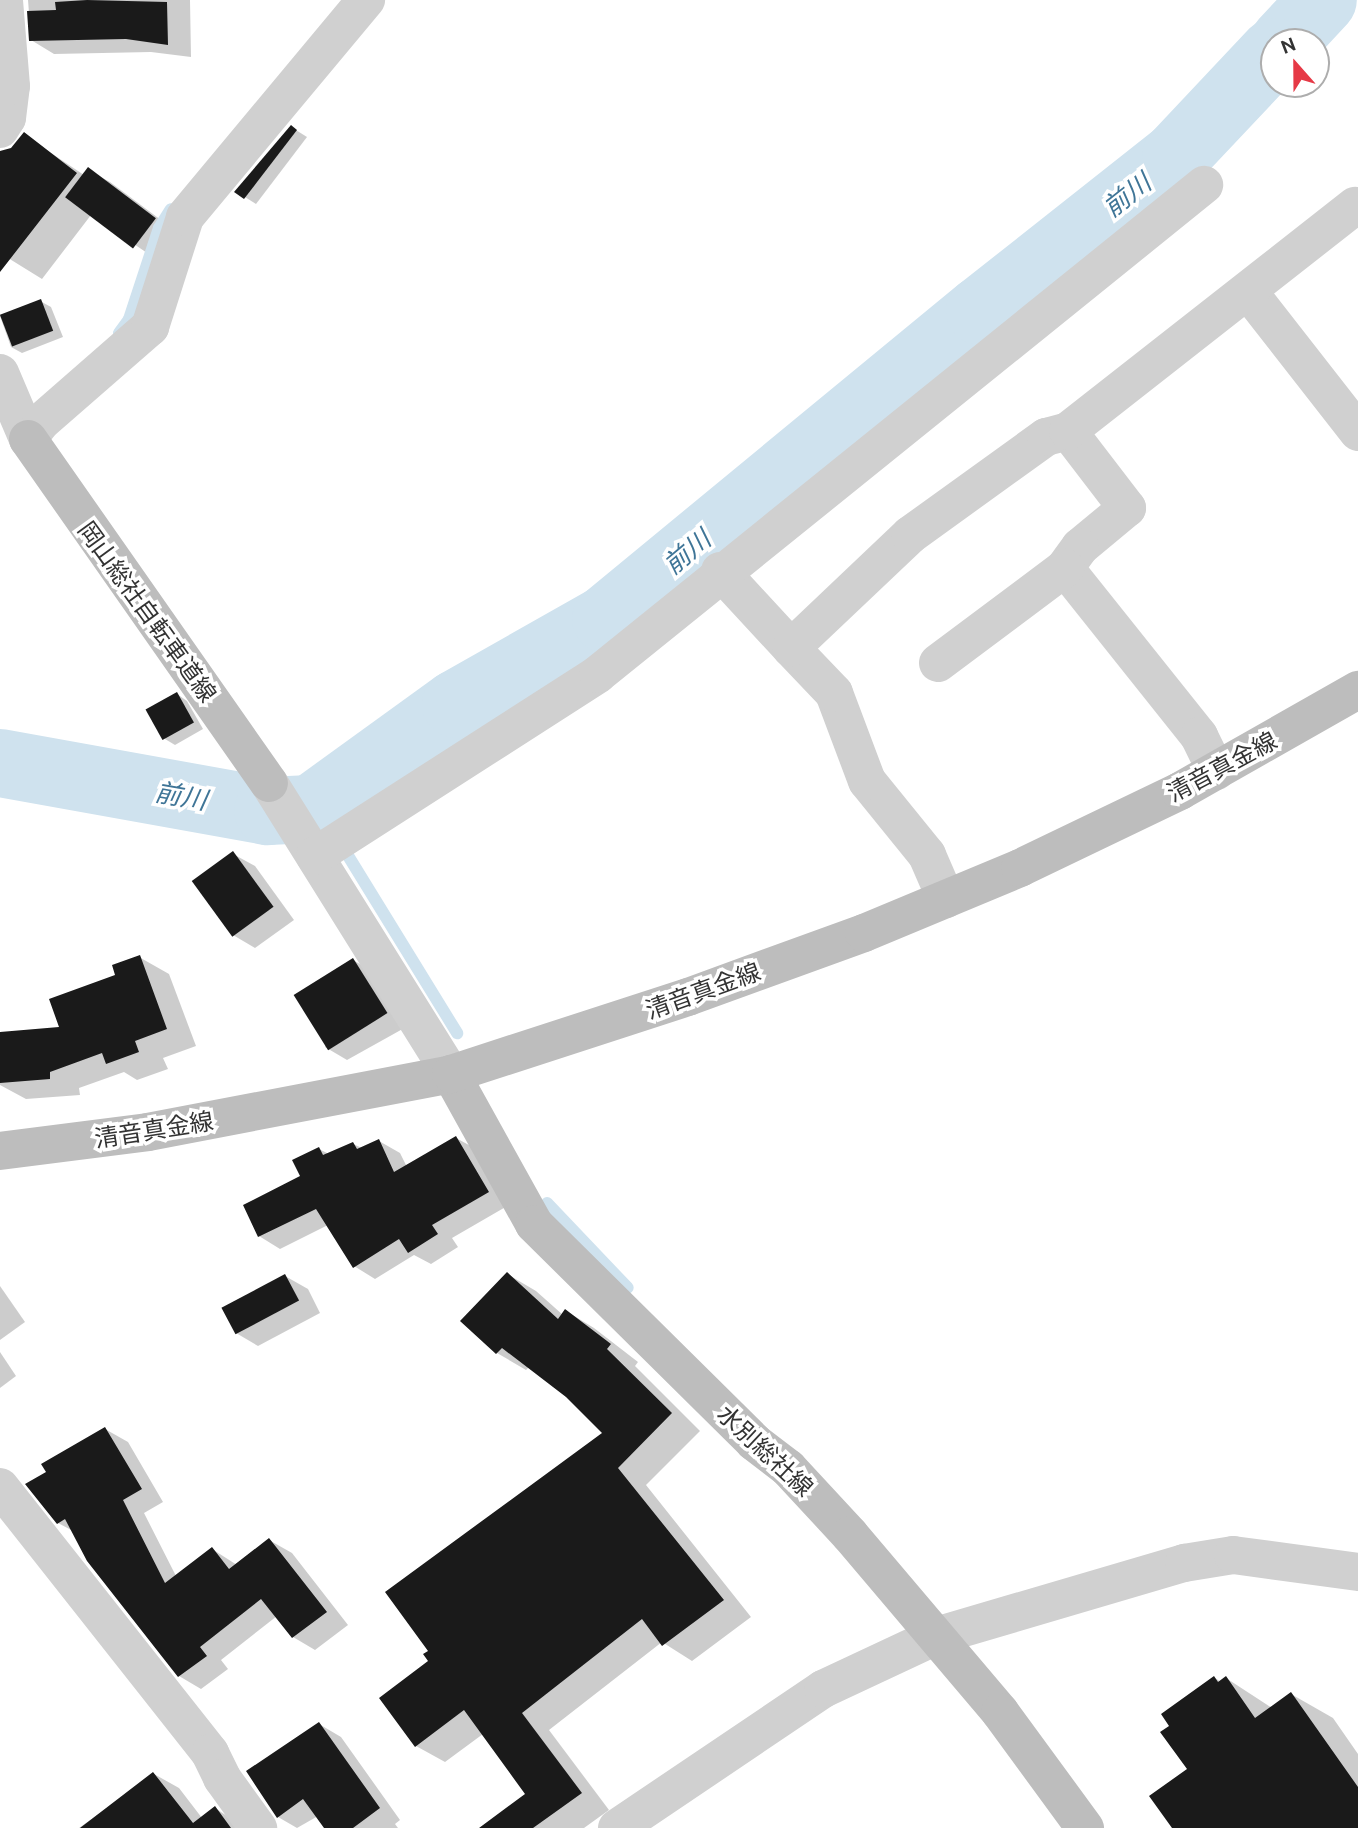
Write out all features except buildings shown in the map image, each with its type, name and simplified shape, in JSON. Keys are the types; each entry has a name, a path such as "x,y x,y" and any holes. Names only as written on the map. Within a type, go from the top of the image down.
{"main road":[{"name":"岡山総社自転車道線","path":"15,410 280,801"},
{"name":"清音真金線","path":"0,1151 148,1132 451,1074 688,998 1020,868 1216,771 1358,690"},
{"name":"水別総社線","path":"451,1074 534,1224 754,1442 788,1468 1000,1712 1085,1828"}],"street":[{"path":"0,129 7,118 11,86 4,0"},
{"path":"15,410 41,422 150,327 185,217 366,0"},
{"path":"329,847 598,674 720,571 1204,185"},
{"path":"791,648 910,535 1046,438 1068,431 1354,206"},
{"path":"1248,291 1358,432"},
{"path":"938,663 1065,568 1080,548 1127,508 1068,431"},
{"path":"1065,568 1199,736 1216,771"},
{"path":"720,571 834,693 867,781 927,855 946,899"},
{"path":"280,801 329,847 451,1074"},
{"path":"0,1488 210,1752 222,1778 258,1828"},
{"path":"617,1828 812,1696 936,1636 1184,1563 1234,1555 1358,1572"}],"waterway":[{"name":"前川","path":"1297,28 1323,0"},
{"name":"前川","path":"0,763 268,811 311,809 456,704 606,619 980,311 1176,156 1260,67"},
{"path":"119,333 129,319 159,228 171,209"},
{"path":"324,799 331,828 457,1033"},
{"path":"547,1203 628,1288"}]}
